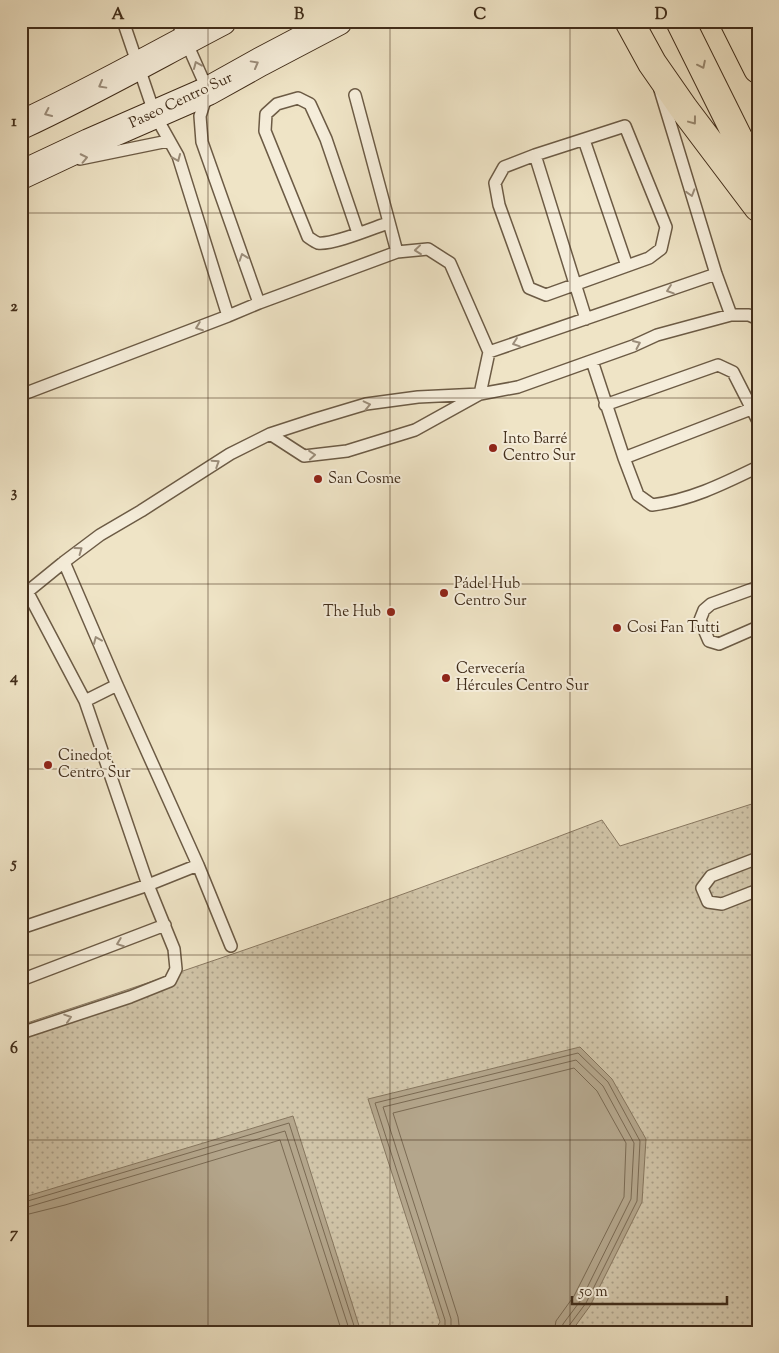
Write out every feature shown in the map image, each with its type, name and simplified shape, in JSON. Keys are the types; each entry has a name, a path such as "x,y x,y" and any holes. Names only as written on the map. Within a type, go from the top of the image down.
{"highway":[{"path":"629,21 652,62 684,109 758,207"},
{"path":"680,21 758,178"},
{"path":"734,21 758,69"}],"street":[{"path":"21,125 75,100 138,65 181,31 222,21"},
{"name":"Paseo Centro Sur","path":"29,171 208,91 338,21"}],"lane":[{"path":"122,21 155,115 178,156 228,316"},
{"path":"181,31 208,91 200,116 202,142 259,303"},
{"path":"652,62 716,274 731,315"},
{"path":"355,95 397,252"},
{"path":"358,233 326,139 310,104 298,98 278,104 266,114 265,131 308,237 317,243 328,243 358,233 388,223"},
{"path":"625,126 666,227 661,249 649,258 546,295 529,288 498,205 495,184 504,167 535,155 625,126"},
{"path":"584,140 627,266"},
{"path":"29,171 168,141"},
{"path":"535,155 586,319"},
{"path":"21,395 397,252 428,249 450,263 489,352 480,394 415,430 347,451 304,456 270,434"},
{"path":"489,352 716,274"},
{"path":"21,1033 130,997 170,981 176,970 174,949 148,885 86,701 25,595 100,535 230,454 270,434 366,404 418,397 480,394 518,387 592,361 657,335 731,315 750,315 758,319"},
{"path":"592,361 605,405 638,495 652,505 673,502 712,490 758,468"},
{"path":"605,405 718,365 733,372 758,421"},
{"path":"624,458 751,409"},
{"path":"64,562 198,865 231,946"},
{"path":"758,587 711,604 704,610 700,620 710,642 719,644 758,627"},
{"path":"86,701 117,685"},
{"path":"758,858 711,876 702,888 708,902 722,904 758,890"},
{"path":"21,928 148,885 198,865"},
{"path":"21,980 165,925"}],"shaded area":[{"path":"758,802 758,1332 21,1332 21,1025 313,926 602,820 620,846"}],"water":[{"path":"580,1047 612,1079 646,1139 642,1202 590,1306 571,1332 434,1332 440,1322 368,1099"},
{"path":"293,1116 361,1332 21,1332 21,1198"}],"place":[{"name":"Into Barré Centro Sur","path":"493,448"},
{"name":"San Cosme","path":"318,479"},
{"name":"Pádel Hub Centro Sur","path":"444,593"},
{"name":"The Hub","path":"391,612"},
{"name":"Cosi Fan Tutti","path":"617,628"},
{"name":"Cervecería Hércules Centro Sur","path":"446,678"},
{"name":"Cinedot Centro Sur","path":"48,765"}]}
